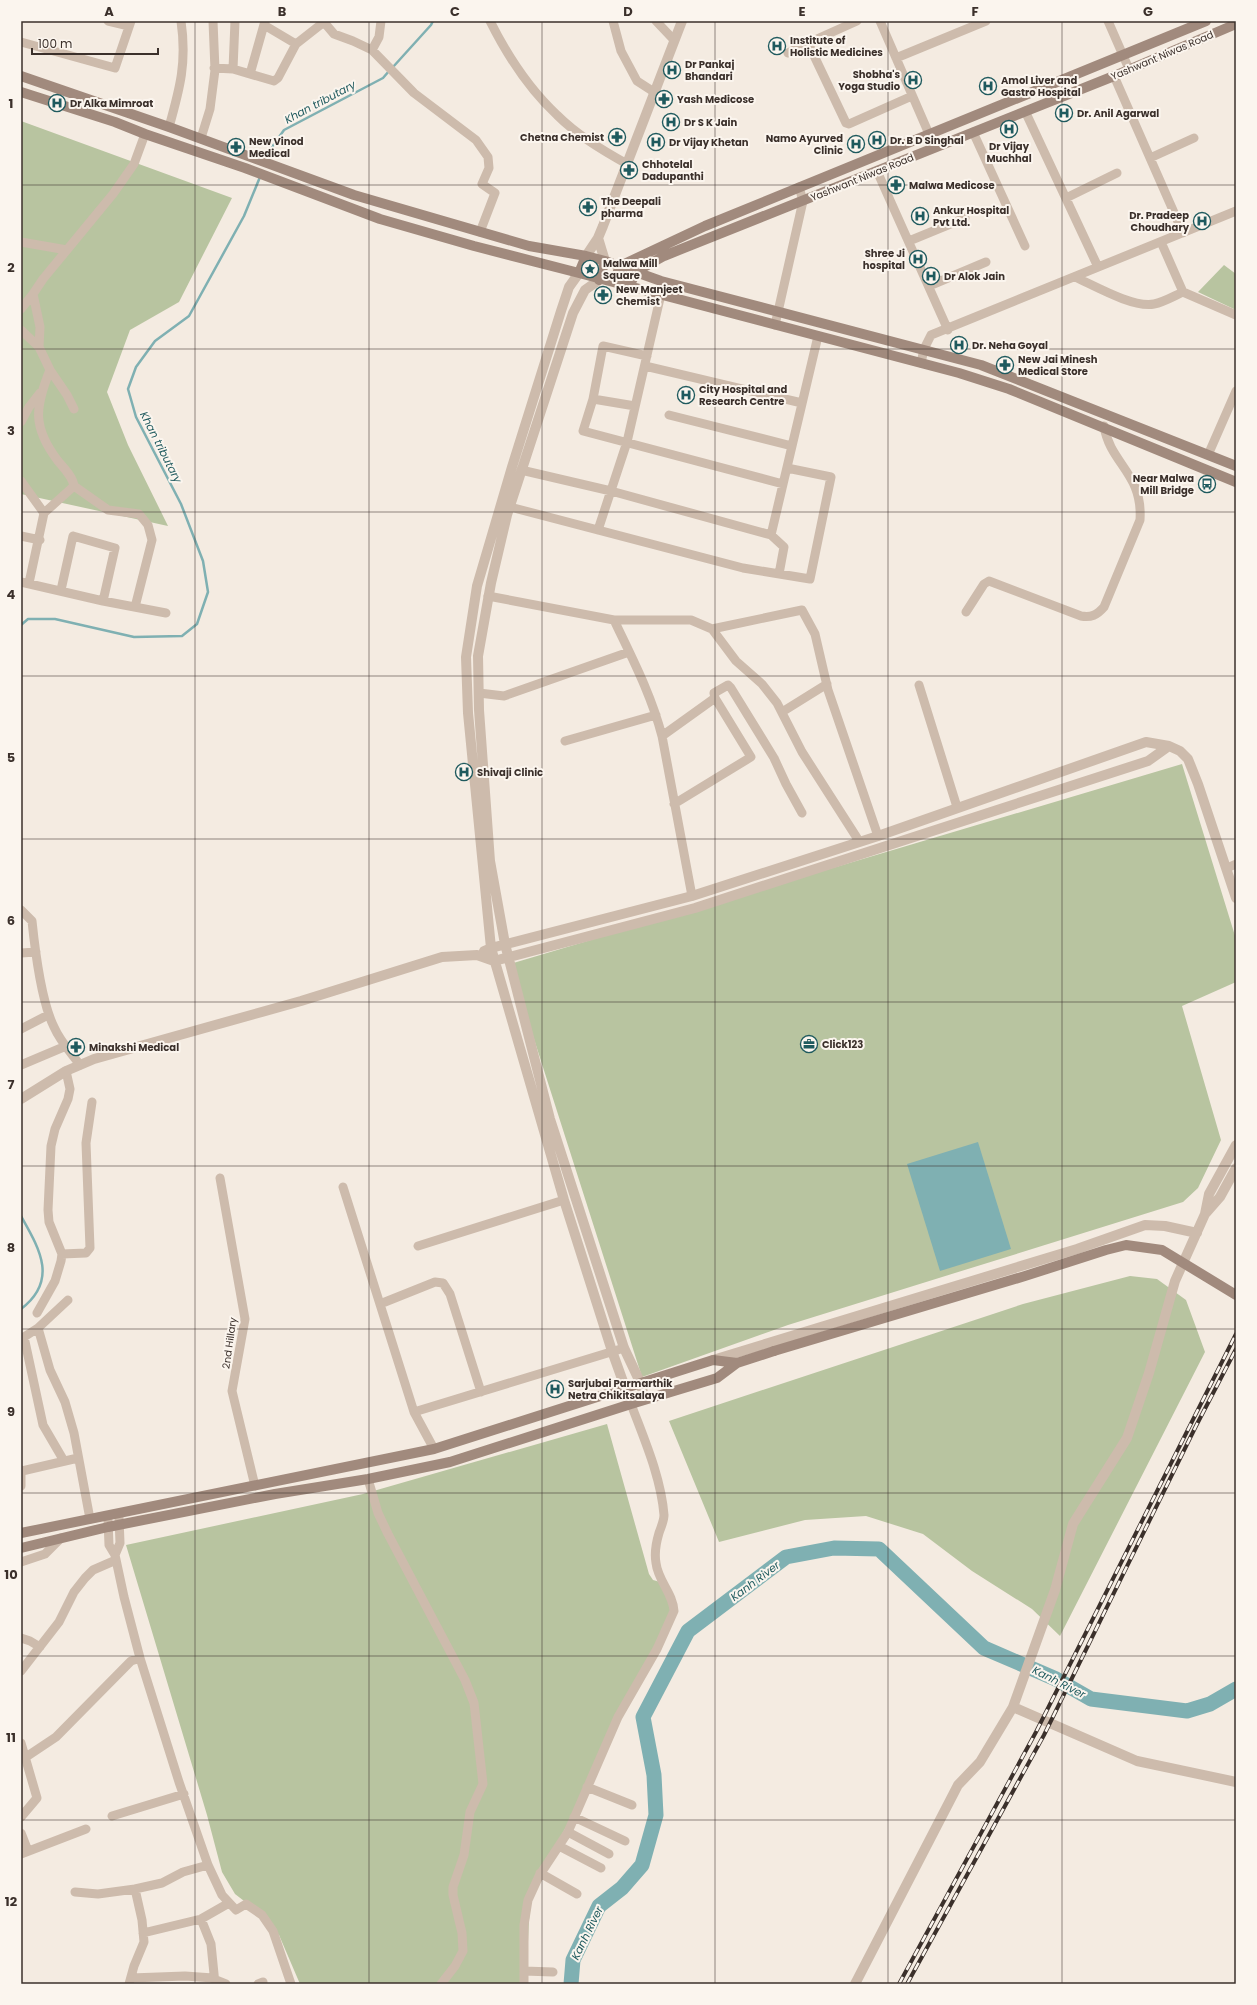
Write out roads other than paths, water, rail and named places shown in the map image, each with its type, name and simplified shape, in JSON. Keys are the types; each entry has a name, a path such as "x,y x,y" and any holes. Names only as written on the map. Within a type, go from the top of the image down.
{"main road":[{"name":"Yashwant Niwas Road","path":"620,266 705,226 1206,21"},
{"name":"Yashwant Niwas Road","path":"637,271 664,256 1129,70 1236,24"},
{"path":"21,76 201,138 354,195 528,246 586,256 637,271 661,281 981,365 1236,466"},
{"path":"21,92 115,122 145,134 245,168 366,214 430,234 579,273 599,280 614,282 661,294 921,363 1009,389 1104,426 1236,482"},
{"path":"268,177 274,165"},
{"path":"579,273 586,256"},
{"path":"599,280 605,261"},
{"path":"614,282 620,266"},
{"path":"629,286 637,271"},
{"path":"1093,422 1097,410"},
{"path":"21,1548 108,1527 275,1494 368,1480 450,1462 645,1399 717,1378 736,1363 1025,1276 1106,1250 1126,1246 1162,1250 1236,1295"},
{"path":"21,1533 434,1449 640,1382 713,1360 736,1363"}],"street":[{"path":"21,42 115,68 130,23 108,21"},
{"path":"169,127 181,83 184,59 181,21"},
{"path":"201,138 210,109 214,68 213,21"},
{"path":"233,69 235,21"},
{"path":"214,68 233,69 274,81 278,78 296,44 301,38 324,21 334,34 353,40 372,50 398,79 414,93 476,140 488,157 489,168 482,184 495,193 480,232"},
{"path":"372,50 379,37 381,21"},
{"path":"490,21 514,65 557,115 594,145 627,164"},
{"path":"613,21 621,51 637,81 654,92"},
{"path":"656,21 674,40"},
{"path":"586,256 598,238 682,21"},
{"path":"788,52 857,21"},
{"path":"880,21 928,134"},
{"path":"896,58 986,21"},
{"path":"1108,21 1129,70"},
{"path":"250,74 264,23 296,44"},
{"path":"808,43 847,124 912,96"},
{"path":"1114,76 1183,233"},
{"path":"1025,111 1098,267"},
{"path":"973,132 1025,246"},
{"path":"21,308 134,164 145,134"},
{"path":"1150,158 1194,138"},
{"path":"877,171 948,330"},
{"path":"1066,198 1117,174"},
{"path":"775,325 803,201 799,187"},
{"path":"921,363 924,349 931,335 948,330 1236,211"},
{"path":"909,241 965,218"},
{"path":"598,238 605,261"},
{"path":"21,242 68,250"},
{"path":"1161,242 1183,292 1236,315"},
{"path":"928,286 986,262"},
{"path":"524,1984 525,1917 528,1900 540,1873 568,1832 618,1717 657,1649 674,1610 674,1604 667,1588 659,1576 656,1564 655,1549 664,1518 661,1491 612,1351 564,1200 491,948 468,713 466,657 477,586 512,467 569,287 579,273"},
{"path":"1074,277 1124,299 1142,305 1163,302 1183,292"},
{"path":"599,280 585,290 573,313 510,507 488,596 478,656 478,693 490,861 508,958 550,1119 624,1348 640,1382 645,1399"},
{"path":"33,294 40,327 39,347"},
{"path":"598,530 627,442 661,294"},
{"path":"21,330 39,347 50,370 67,394 74,409"},
{"path":"771,535 818,336"},
{"path":"647,356 603,346 593,399 583,432 627,442 783,484"},
{"path":"645,366 802,403"},
{"path":"21,422 29,407 40,393 50,370"},
{"path":"40,393 38,407 41,434 48,448 70,477 74,486 108,510 113,512 133,512 139,514 148,525 152,540 135,607"},
{"path":"1208,455 1235,393"},
{"path":"593,399 635,406"},
{"path":"669,415 792,446"},
{"path":"966,612 984,584 989,581 1081,616 1088,617 1094,615 1104,606 1140,520 1141,508 1139,493 1134,482 1108,441 1104,426"},
{"path":"510,507 743,568 810,579 832,477 787,468"},
{"path":"521,470 611,492 771,535 784,547 779,574"},
{"path":"21,481 44,513"},
{"path":"74,486 44,513 40,540 25,583 61,590 103,602 166,613"},
{"path":"21,536 40,540"},
{"path":"61,590 73,536 115,548 103,602"},
{"path":"488,596 614,620 691,620 712,629 736,661 762,684 782,712 802,752 859,841"},
{"path":"712,629 802,610 815,634 827,684 878,836"},
{"path":"614,620 642,677 662,736 692,896"},
{"path":"471,626 483,627"},
{"path":"478,693 504,696 630,652"},
{"path":"782,712 827,684"},
{"path":"674,804 751,758 714,698 715,691 728,685 774,758 802,813"},
{"path":"919,685 956,807"},
{"path":"662,736 714,698"},
{"path":"565,741 656,715"},
{"path":"477,955 491,948 505,944 692,896 878,836 956,807 1146,742 1169,746 1180,751 1188,759 1231,866 1236,898"},
{"path":"21,1099 66,1072 94,1058 301,1001 424,961 442,957 477,955 494,961 695,908 1148,761 1169,746"},
{"path":"21,910 32,921 36,952 48,1015 54,1028 80,1065"},
{"path":"21,953 36,952"},
{"path":"21,1029 48,1015"},
{"path":"21,1065 66,1046"},
{"path":"37,1313 55,1281 60,1267 62,1254 48,1222 48,1210 51,1146 55,1129 68,1099 70,1089 66,1072"},
{"path":"62,1254 86,1253 90,1248 86,1143 92,1102"},
{"path":"856,1984 958,1785 980,1762 1013,1707 1055,1590 1073,1524 1127,1438 1149,1373 1175,1281 1205,1214 1209,1194 1236,1145"},
{"path":"1205,1214 1220,1197 1236,1168"},
{"name":"2nd Hillary","path":"220,1178 245,1319 232,1391 255,1486"},
{"path":"343,1187 414,1412 434,1449"},
{"path":"418,1246 564,1200"},
{"path":"713,1360 1077,1249 1145,1225 1165,1226 1197,1233"},
{"path":"380,1304 436,1282 442,1283 450,1294 481,1392"},
{"path":"64,1461 43,1425 27,1358 27,1348 24,1337 38,1328 68,1300"},
{"path":"38,1328 50,1370 65,1402 74,1434 90,1519"},
{"path":"414,1412 624,1348"},
{"path":"21,1486 21,1470 78,1458"},
{"path":"368,1480 378,1514 465,1680 475,1710 483,1784 470,1812 464,1855 453,1887 453,1895 462,1933 463,1951 441,1984"},
{"path":"21,1671 59,1622 74,1592 85,1578 93,1570 115,1558 120,1542 119,1513"},
{"path":"107,1515 109,1545 115,1558 140,1658 208,1865 222,1895 229,1903 236,1910 246,1904 262,1916 273,1931 291,1984"},
{"path":"21,1562 45,1554 61,1538"},
{"path":"21,1638 40,1647"},
{"path":"26,1757 56,1737 131,1661 140,1658"},
{"path":"1013,1707 1138,1762 1236,1782"},
{"path":"21,1743 37,1798 21,1818"},
{"path":"587,1787 632,1805"},
{"path":"112,1816 184,1794"},
{"path":"574,1817 625,1841"},
{"path":"21,1833 24,1852 86,1829"},
{"path":"568,1832 609,1854"},
{"path":"559,1846 601,1868"},
{"path":"75,1892 98,1894 135,1889 162,1882 183,1872 208,1865"},
{"path":"540,1873 577,1894"},
{"path":"135,1889 142,1920 144,1942 130,1981 185,1980 215,1981 226,1984"},
{"path":"143,1933 201,1919 229,1903"},
{"path":"201,1919 211,1944 215,1981"},
{"path":"524,1971 553,1972"},
{"path":"258,1984 263,1982 263,1984"}],"water":[{"path":"978,1142 1011,1249 940,1271 907,1164"}],"waterway":[{"name":"Khan tributary","path":"393,67 433,21"},
{"name":"Khan tributary","path":"266,161 270,150 284,130 383,78 389,71"},
{"name":"Khan tributary","path":"21,625 28,619 55,619 134,637 182,636 197,624 208,592 203,561 181,504 136,417 128,389 136,367 155,341 189,316 244,216 260,177"},
{"name":"Khan tributary","path":"21,1216 34,1240 42,1264 40,1287 33,1298 21,1309"},
{"name":"Kanh River","path":"571,1984 573,1960 599,1906 622,1888 642,1865 656,1815 654,1775 643,1717 688,1631 786,1557 834,1548 879,1549 984,1648 1056,1679 1091,1699 1187,1711 1210,1704 1236,1689"}],"railway":[{"path":"899,1984 1036,1732 1236,1334"},
{"path":"907,1984 1044,1735 1196,1426 1236,1349"}],"place":[{"name":"Institute of Holistic Medicines","path":"777,46"},
{"name":"Dr Pankaj Bhandari","path":"672,70"},
{"name":"Shobha's Yoga Studio","path":"913,80"},
{"name":"Amol Liver and Gastro Hospital","path":"988,86"},
{"name":"Yash Medicose","path":"664,99"},
{"name":"Dr Alka Mimroat","path":"57,103"},
{"name":"Dr. Anil Agarwal","path":"1064,113"},
{"name":"Dr S K Jain","path":"671,122"},
{"name":"Dr Vijay Muchhal","path":"1009,129"},
{"name":"Chetna Chemist","path":"617,137"},
{"name":"Dr. B D Singhal","path":"877,140"},
{"name":"Dr Vijay Khetan","path":"656,142"},
{"name":"Namo Ayurved Clinic","path":"856,144"},
{"name":"New Vinod Medical","path":"236,147"},
{"name":"Chhotelal Dadupanthi","path":"629,170"},
{"name":"Malwa Medicose","path":"896,185"},
{"name":"The Deepali pharma","path":"588,207"},
{"name":"Ankur Hospital Pvt Ltd.","path":"920,216"},
{"name":"Dr. Pradeep Choudhary","path":"1202,221"},
{"name":"Shree Ji hospital","path":"918,259"},
{"name":"Malwa Mill Square","path":"590,269"},
{"name":"Dr Alok Jain","path":"931,276"},
{"name":"New Manjeet Chemist","path":"603,295"},
{"name":"Dr. Neha Goyal","path":"959,345"},
{"name":"New Jai Minesh Medical Store","path":"1005,365"},
{"name":"City Hospital and Research Centre","path":"686,395"},
{"name":"Near Malwa Mill Bridge","path":"1207,484"},
{"name":"Shivaji Clinic","path":"464,772"},
{"name":"Click123","path":"809,1044"},
{"name":"Minakshi Medical","path":"76,1047"},
{"name":"Sarjubai Parmarthik Netra Chikitsalaya","path":"555,1389"}]}
